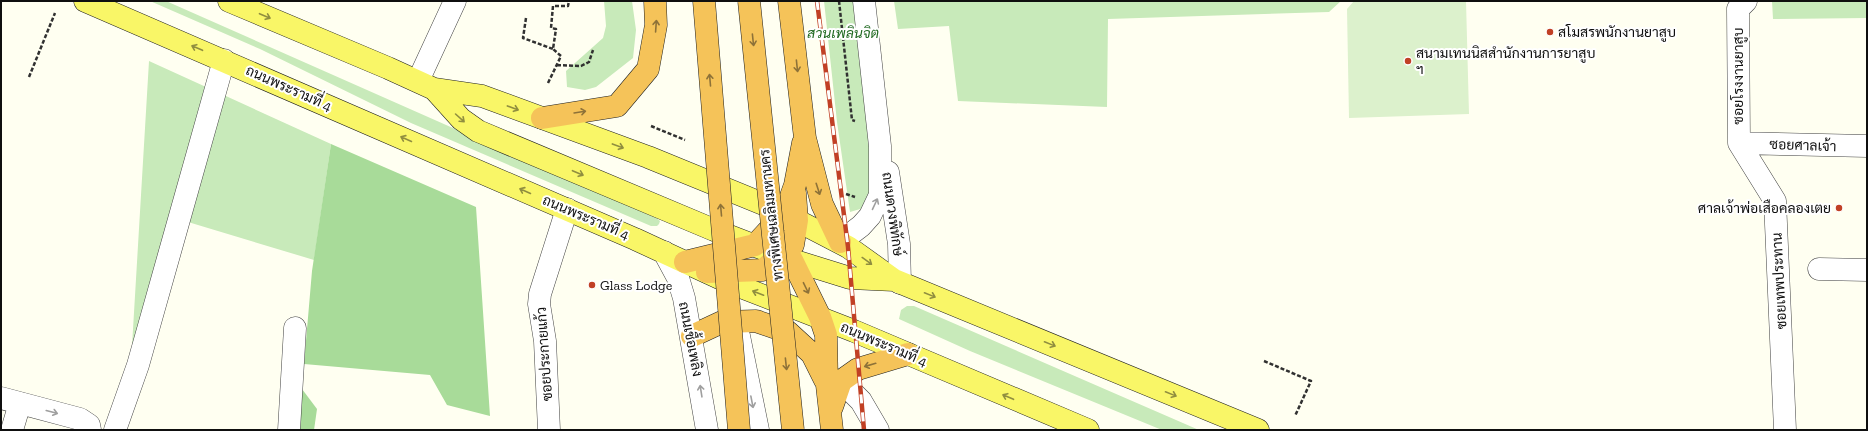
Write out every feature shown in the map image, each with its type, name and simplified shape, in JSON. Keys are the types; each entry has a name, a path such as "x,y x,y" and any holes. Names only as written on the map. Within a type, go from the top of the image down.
{"highway":[{"path":"542,118 618,106 648,69 656,26 655,1"},
{"path":"704,1 739,430"},
{"name":"ทางพิเศษเฉลิมมหานคร","path":"749,1 793,430"},
{"path":"789,1 804,138 822,204 840,242"},
{"path":"685,262 720,269 763,270 786,258 793,245 791,216 804,138"},
{"path":"720,269 755,245 791,216"},
{"path":"786,258 820,317 826,335 834,383 831,420"},
{"path":"692,336 722,322 756,321 788,332 812,354 834,383"},
{"path":"834,383 858,369 908,354"}],"main road":[{"name":"ถนนพระรามที่ 4","path":"85,1 224,60 685,262"},
{"path":"229,1 426,85 482,96 648,157 791,216 840,242 897,281 1258,430"},
{"path":"426,85 460,120 478,131 714,230 786,258 850,278 897,281"},
{"path":"714,230 720,269"},
{"name":"ถนนพระรามที่ 4","path":"720,269 820,317 1084,429"}],"street":[{"path":"426,85 455,1"},
{"name":"ถนนดวงพิทักษ์","path":"840,242 861,226 870,216 880,195 880,146 864,1"},
{"name":"ซอยโรงงานยาสูบ","path":"1737,4 1739,56 1739,143"},
{"path":"115,430 138,365 224,60"},
{"name":"ซอยศาลเจ้า","path":"1739,143 1867,146"},
{"name":"ซอยเทพประทาน","path":"1739,143 1775,201 1786,430"},
{"name":"ถนนดวงพิทักษ์","path":"880,146 890,180 899,244 897,281"},
{"name":"ซอยประกายแก้ว","path":"549,430 544,341 539,304 540,294 567,210"},
{"name":"ถนนเชื้อเพลิง","path":"664,252 678,278 684,298 692,336 707,430"},
{"path":"720,269 736,321 758,430"},
{"path":"1819,269 1867,270"},
{"path":"289,430 295,328"},
{"path":"834,383 861,401 878,430"},
{"path":"12,430 10,400 80,419 89,425 90,430"}],"path":[{"path":"554,49 556,29 551,28 554,6 568,6 569,1"},
{"path":"29,77 55,13"},
{"path":"526,18 523,38 554,49 561,56 548,82"},
{"path":"557,65 581,66 588,62 593,50"},
{"path":"652,126 685,140"},
{"path":"1264,361 1311,381 1295,416"}],"green space":[{"path":"150,1 166,1 656,218 660,221 659,224 657,226 651,226 411,123 260,49"},
{"path":"604,1 632,1 636,30 633,58 596,87 585,90 567,87 566,71 603,38 606,26"},
{"name":"สวนเพลินจิต","path":"824,1 855,1 869,133 873,190 867,207 850,212 837,122"},
{"path":"894,1 1341,1 1329,12 1108,19 1107,107 958,101 949,26 898,29"},
{"name":"สนามเทนนิสสำนักงานการยาสูบ ฯ","path":"1354,1 1466,1 1469,114 1349,118 1347,9"},
{"path":"1772,1 1867,1 1867,18 1773,19"},
{"path":"149,61 331,144 314,260 188,222 132,346"},
{"path":"331,144 476,207 490,416 447,405 430,375 304,364 312,271"},
{"path":"907,306 914,306 1199,430 1162,430 970,351 899,319 901,310"},
{"path":"302,389 317,409 314,430 298,430"}],"railway":[{"path":"817,1 848,247 864,430"}],"place":[{"name":"สโมสรพนักงานยาสูบ","path":"1550,32"},
{"name":"สนามเทนนิสสำนักงานการยาสูบ ฯ","path":"1408,61"},
{"name":"ศาลเจ้าพ่อเสือคลองเตย","path":"1839,208"},
{"name":"Glass Lodge","path":"592,285"}]}
